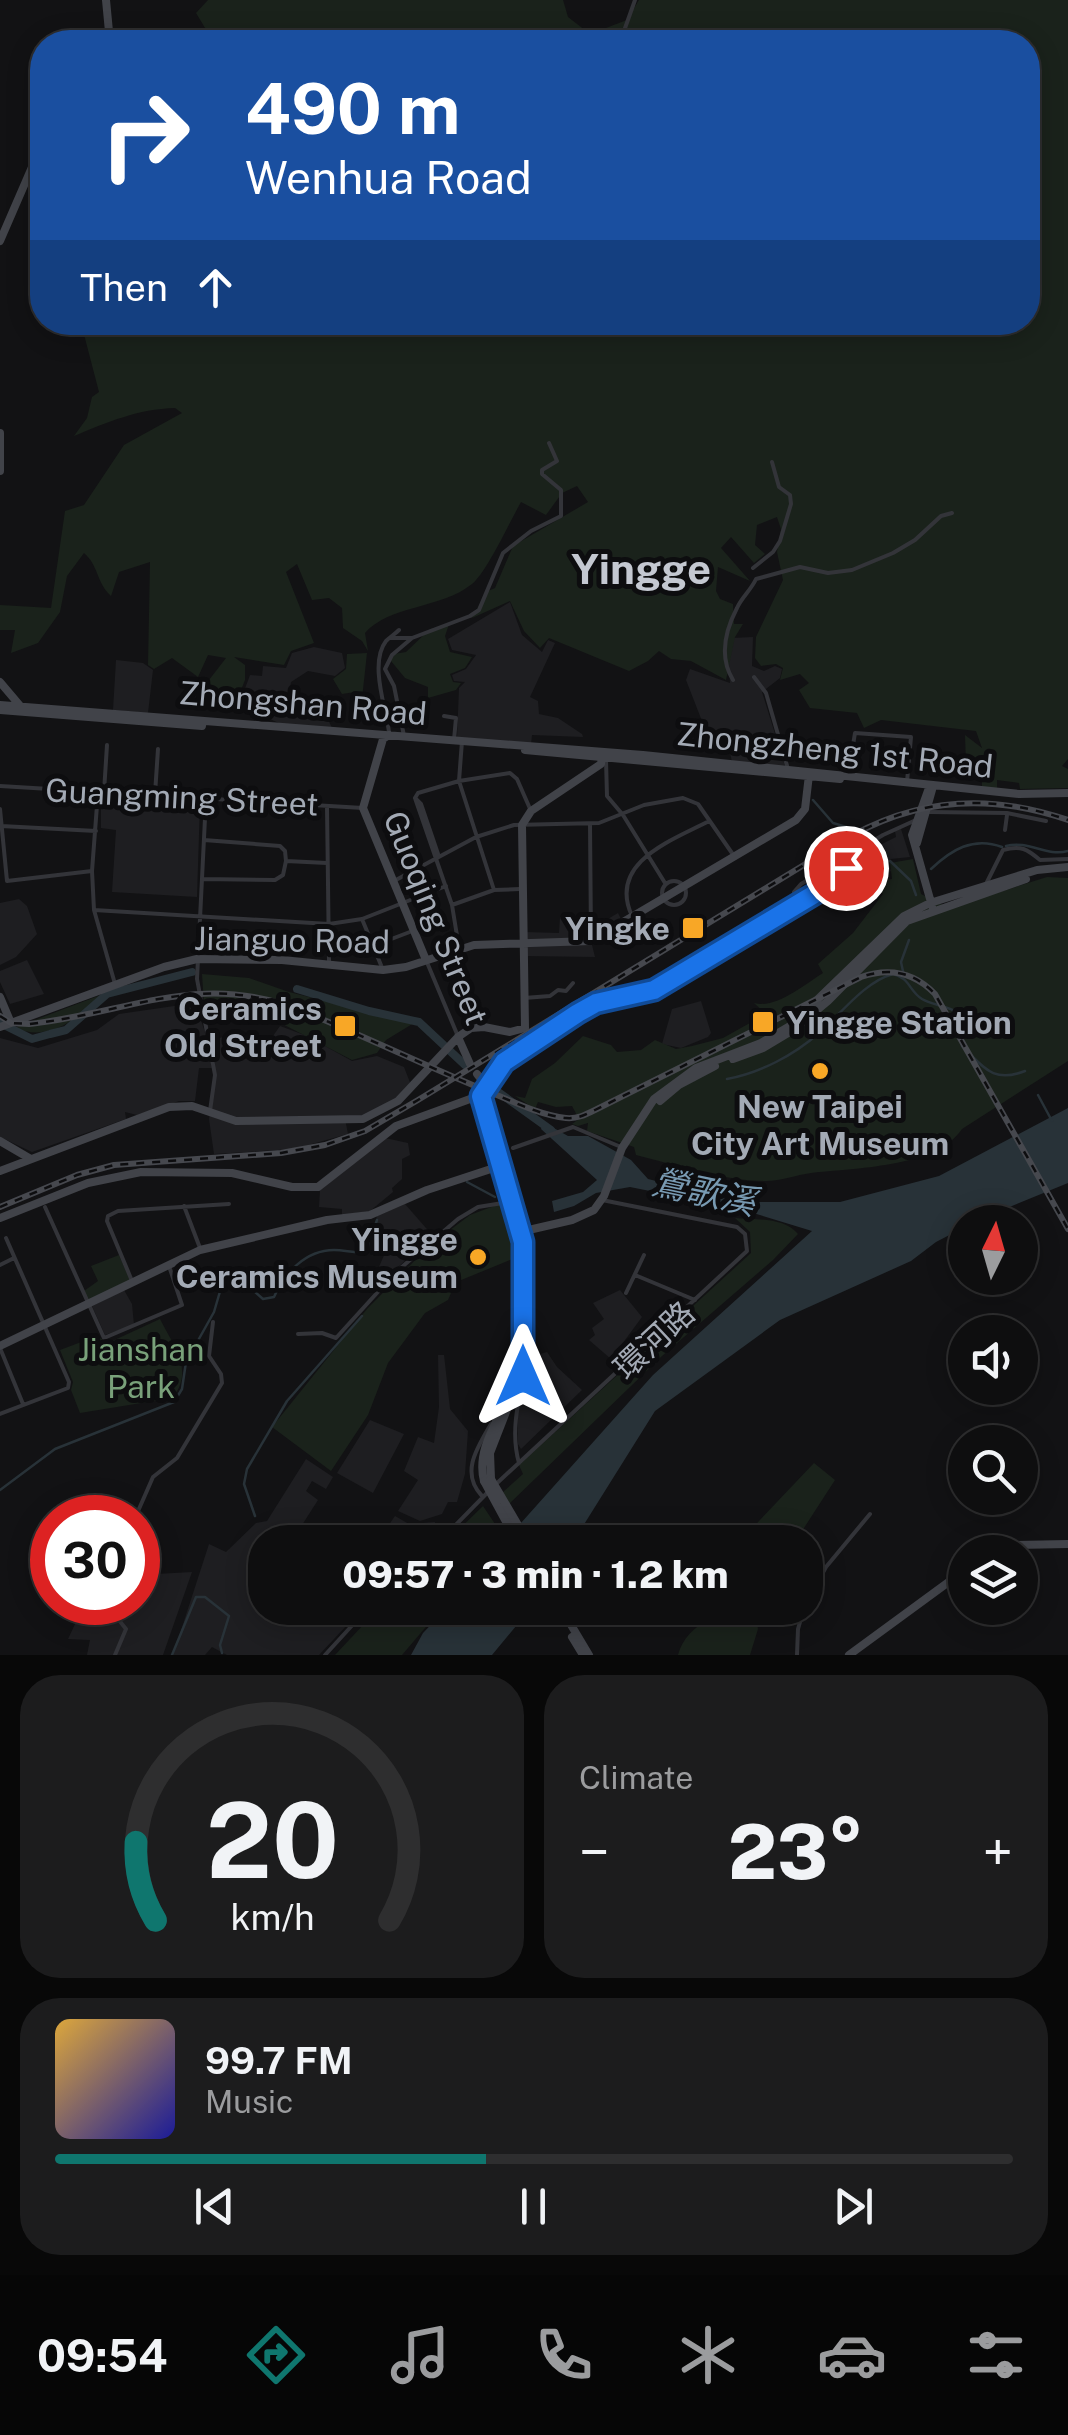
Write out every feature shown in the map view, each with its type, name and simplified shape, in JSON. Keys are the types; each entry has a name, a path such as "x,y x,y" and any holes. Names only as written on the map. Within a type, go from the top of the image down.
{"street":[{"path":"106,0 109,30"},
{"path":"624,30 635,0"},
{"path":"0,241 30,172"},
{"path":"0,433 0,471"},
{"path":"404,736 394,686 385,670 392,655 412,638 479,610 502,553 561,516 561,490 542,474 556,461 549,443"},
{"path":"752,568 773,552 791,504 790,495 780,488 772,462"},
{"path":"734,680 724,648 738,606 756,579 800,567 828,573 852,570 915,540 941,516 952,513"},
{"path":"386,737 381,654 386,642 399,630"},
{"path":"391,638 412,638"},
{"path":"754,677 766,692 788,769"},
{"path":"0,682 23,709"},
{"name":"Zhongshan Road","path":"1,710 459,742"},
{"path":"444,716 456,718 459,781 494,890"},
{"path":"848,777 854,734 911,737 907,782"},
{"name":"Zhongshan Road","path":"386,737 604,755"},
{"name":"Guoqing Street","path":"386,737 363,808 404,902 456,1040 470,1064"},
{"path":"107,745 92,871 98,932 116,984"},
{"path":"155,796 158,748"},
{"path":"0,1171 169,1107 192,1106 236,1121 363,1119 398,1102 456,1040 478,1027 510,1032 525,1028 522,825 531,811 601,764 604,755"},
{"path":"604,755 605,790 665,882"},
{"name":"Zhongzheng 1st Road","path":"604,755 788,769 809,774"},
{"name":"Zhongzheng 1st Road","path":"604,755 907,782 929,788"},
{"path":"459,948 452,905 415,798 418,793 459,781 510,774 521,787 531,811"},
{"name":"Jianguo Road","path":"6,1024 116,984 197,963 329,964 383,970 459,948 591,941 801,815 809,774"},
{"name":"Zhongzheng 1st Road","path":"848,777 1010,799 1068,796"},
{"name":"Guangming Street","path":"0,786 363,808"},
{"path":"929,788 917,841 934,904"},
{"path":"912,834 929,788"},
{"path":"206,798 197,979 214,1075 209,1114"},
{"path":"394,881 476,837 522,825 590,824 661,800 683,798 698,804 735,857"},
{"path":"327,806 329,964"},
{"path":"0,809 7,882 92,871"},
{"path":"924,813 1007,812 1046,820"},
{"path":"1005,830 1007,812"},
{"path":"794,905 794,892 801,884 916,820"},
{"path":"633,918 629,910 631,871 647,854 710,821"},
{"path":"590,824 591,941"},
{"path":"1,826 96,831"},
{"path":"900,827 912,834 934,904"},
{"path":"202,878 275,880 283,876 286,861 282,846 204,840"},
{"path":"984,886 1003,850 1021,847 1032,850 1040,860 1068,858"},
{"path":"0,1218 88,1183 142,1172 232,1173 292,1187 318,1188 396,1126 483,1093 504,1062 529,1042 590,1006 654,990 838,880 846,868 845,858"},
{"path":"286,861 327,863"},
{"path":"934,904 1068,869"},
{"path":"521,1234 574,1224 595,1214 605,1199 623,1150 664,1097 701,1072 763,1048 793,1030 828,1001 908,921 934,904 984,886 1037,870 1068,869"},
{"path":"665,882 675,880 682,888"},
{"path":"665,882 665,898"},
{"path":"94,910 330,924 362,919 446,886"},
{"path":"452,905 494,890 522,889"},
{"path":"362,919 383,970"},
{"path":"373,946 415,930"},
{"path":"524,998 550,996 558,990 566,991 573,983"},
{"path":"0,997 6,1024"},
{"name":"Guoqing Street","path":"477,1074 521,1234 516,1394 490,1452 489,1483"},
{"path":"513,1148 572,1127 623,1150"},
{"path":"0,1142 29,1158"},
{"path":"24,1404 0,1347 132,1281 200,1250 327,1220 370,1215 427,1190 500,1166"},
{"name":"環河路","path":"456,1525 483,1497 489,1483 520,1463 747,1252 745,1234 737,1227 605,1199"},
{"path":"298,1334 322,1333 336,1338 396,1272 458,1219 478,1207 512,1202"},
{"path":"132,1281 107,1221 111,1214 228,1204"},
{"path":"184,1206 200,1250"},
{"path":"45,1207 104,1338 182,1304 168,1265"},
{"path":"0,1414 68,1388 70,1382 6,1238"},
{"path":"626,1293 644,1256"},
{"path":"0,1265 14,1258"},
{"path":"635,1274 696,1301"},
{"path":"145,1495 152,1477 177,1458 222,1383 222,1374 208,1356 213,1322"},
{"path":"520,1355 523,1376 516,1418 520,1463"},
{"path":"483,1497 471,1481 473,1459 520,1355"},
{"path":"489,1483 513,1525"},
{"path":"489,1483 513,1525"},
{"path":"823,1572 870,1514"},
{"path":"1038,1545 1068,1544"},
{"path":"850,1655 948,1583"},
{"path":"115,1655 126,1628 123,1625"},
{"path":"325,1655 352,1625"},
{"path":"570,1625 588,1655"},
{"path":"570,1625 588,1655"},
{"path":"797,1655 799,1625"}],"shaded area":[{"path":"510,602 522,635 542,652 548,640 555,643 530,697 538,701 539,714 558,718 583,737 532,735 531,744 457,738 459,688 465,682 454,681 452,675 466,669 476,655 452,650 448,639"},
{"path":"753,637 752,666 764,671 775,666 782,669 780,678 762,692 785,766 732,762 727,739 709,739 686,680 690,669 730,683 728,655 732,638"},
{"path":"314,647 342,653 345,668 335,676 308,671 291,682 286,707 325,713 332,728 281,724 230,701 229,694 243,694 250,675 262,676 263,666 286,668 292,653"},
{"path":"116,660 143,663 153,670 148,713 113,710"},
{"path":"104,796 200,803 197,897 112,892 116,830 101,828"},
{"path":"901,829 910,857 891,859 891,871 864,885 848,859 877,841 880,845 896,837 895,831"},
{"path":"19,899 27,906 37,934 16,957 0,965 0,903"},
{"path":"618,913 623,923 591,941 595,957 525,956 525,932 559,933 560,917 590,916 591,929"},
{"path":"27,960 44,994 10,1004 0,982 0,971"},
{"path":"701,1001 711,1033 708,1037 681,1048 662,1044 672,1009"},
{"path":"195,1003 212,1068 199,1068 195,1101 179,1101 137,1115 125,1112 126,1119 32,1152 0,1137 0,1038 38,1048 97,1030 119,1014"},
{"path":"280,1026 352,1061 377,1056 404,1067 411,1085 395,1101 363,1117 345,1119 348,1134 294,1149 214,1154 209,1119 216,1075 211,1039 246,1034 268,1043"},
{"path":"1068,1108 1068,1183 1014,1205 948,1205 948,1236 911,1261 780,1320 655,1411 584,1525 519,1525 653,1375 812,1231 740,1209 630,1187 596,1193 554,1212 552,1201 583,1192 597,1180 541,1129 543,1122 568,1136 588,1136 631,1160 648,1179 741,1202 840,1202 939,1176"},
{"path":"385,1138 408,1143 410,1155 402,1159 402,1179 392,1188 393,1192 370,1211 342,1215 342,1209 319,1207 320,1190"},
{"path":"405,1204 433,1236 389,1275 378,1269 386,1251 372,1256 369,1247 377,1216"},
{"path":"124,1290 132,1304 134,1325 105,1335 92,1306"},
{"path":"620,1290 642,1317 611,1359 589,1340 595,1335 592,1328 604,1319 593,1303"},
{"path":"547,1352 582,1390 521,1449 518,1413 524,1378 539,1378 540,1354"},
{"path":"438,1355 444,1355 450,1409 468,1431 465,1474 457,1502 448,1502 442,1514 420,1521 398,1511 418,1480 404,1471 418,1437 434,1443 439,1407"},
{"path":"370,1420 404,1434 373,1493 337,1473"},
{"path":"306,1459 333,1477 326,1489 312,1481 306,1491 318,1500 302,1525 254,1525 267,1521"},
{"path":"395,1516 409,1524 435,1525 389,1525"},
{"path":"248,1531 248,1625 347,1625 319,1655 227,1655 212,1647 205,1655 173,1655 209,1544 226,1552"},
{"path":"192,1572 163,1655 87,1655 90,1640 68,1639 75,1625 160,1625 160,1574"},
{"path":"431,1625 517,1625 492,1655 411,1655"}],"green space":[{"path":"208,0 563,0 568,17 585,30 206,30 196,13"},
{"path":"639,0 1068,0 1068,759 1062,766 1068,769 1068,788 1020,789 1019,783 997,780 997,789 982,787 982,773 966,764 965,735 982,748 976,731 881,720 864,728 857,713 810,708 799,690 809,683 800,674 780,680 783,668 776,664 761,666 755,658 756,637 783,580 777,552 781,529 777,517 757,525 755,545 765,554 754,563 731,537 721,548 750,581 718,567 716,591 720,599 733,604 734,624 743,624 735,637 726,680 691,661 671,659 659,651 629,671 549,638 540,648 524,631 510,601 472,618 486,592 495,588 513,546 588,502 577,486 562,493 546,515 521,502 472,584 446,598 375,624 365,633 368,651 362,641 343,628 342,608 329,598 312,600 297,564 286,572 314,643 291,651 284,665 234,657 245,665 245,680 241,690 226,696 212,689 209,680 226,658 208,655 198,677 172,658 154,669 148,665 150,562 119,572 111,596 84,553 67,576 60,612 38,643 11,653 15,630 0,630 0,605 51,608 65,511 84,505 124,445 182,413 175,408 148,411 74,436 87,418 92,397 99,392 84,335 1040,335 1040,30 601,30 627,20"},
{"path":"449,624 445,636 450,652 472,657 465,668 450,674 453,682 461,683 456,690 428,698 428,687 405,678 391,661 394,654 406,652 430,629"},
{"path":"367,653 361,708 357,706 355,692 342,694 333,679 346,669 347,654"},
{"path":"913,859 921,894 949,908 1047,877 1068,878 1068,1061 962,1129 950,1142 933,1152 892,1164 772,1181 750,1180 636,1155 634,1147 587,1131 588,1123 572,1124 579,1119 572,1106 538,1102 535,1109 515,1096 525,1098 532,1079 583,1036 611,1045 617,1052 641,1050 655,1040 676,1049 723,1038 766,1014 754,1003 771,1003 823,973 818,964 853,933 883,894 876,887 878,881 892,879 890,863"},
{"path":"202,974 249,978 414,1023 386,1040 377,1053 352,1060 242,1003 204,1004"},
{"path":"106,993 74,1019 53,1030 28,1032 14,1028"},
{"path":"502,1203 510,1220 515,1258 449,1285 448,1300 425,1313 388,1363 368,1415 331,1471 272,1427 367,1309 429,1246 470,1215"},
{"path":"735,1218 777,1222 798,1234 662,1356 509,1504 502,1493 523,1474 519,1465 751,1253 750,1232"},
{"path":"119,1255 130,1280 88,1302 84,1291 98,1281 91,1266"},
{"name":"Jianshan Park","path":"160,1319 182,1369 179,1388 172,1398 80,1413 60,1350 97,1336 108,1343"},
{"path":"814,1463 835,1480 806,1525 755,1525"},
{"path":"483,1506 496,1525 463,1525"},
{"path":"363,1625 428,1625 402,1655 335,1655"},
{"path":"757,1625 758,1629 750,1655 678,1655 698,1626"}],"waterway":[{"path":"813,800 833,823 853,829"},
{"path":"931,869 946,856 972,844 1002,847"},
{"path":"1006,846 1068,851"},
{"path":"890,861 911,881 916,895"},
{"path":"904,976 901,962 909,940"},
{"name":"鶯歌溪","path":"0,1023 32,1039 66,1030 107,994 192,972"},
{"path":"727,1079 764,1068 799,1049 863,991 893,974 903,978 922,999 960,1016 964,1025 962,1046 982,1066 1004,1075 1025,1071"},
{"name":"鶯歌溪","path":"297,989 419,1022 465,1065"},
{"name":"鶯歌溪","path":"494,1089 551,1130"},
{"path":"1038,1095 1052,1121"},
{"path":"467,1182 495,1197"},
{"path":"0,1490 55,1449 174,1402 182,1389 186,1362 214,1312 221,1288 246,1284 263,1299 274,1297 290,1272 314,1254 334,1250 366,1252 377,1220"},
{"path":"255,1516 244,1484 247,1469 287,1401 362,1316"},
{"path":"172,1655 196,1597 205,1597 229,1616 220,1645 222,1653"}],"railway":[{"path":"0,1207 77,1175 114,1165 281,1153 325,1145 365,1131 879,822 932,807 985,803 1068,820"},
{"path":"0,1016 11,1023 29,1024 199,994 267,1000 305,1012 526,1107 570,1118 591,1112 861,977 882,972 901,974 919,981 935,994 1068,1229"}],"place":[{"name":"Yingke","path":"693,928"},
{"name":"Yingge Station","path":"763,1022"},
{"name":"Ceramics Old Street","path":"345,1026"},
{"name":"New Taipei City Art Museum","path":"820,1071"},
{"name":"Yingge Ceramics Museum","path":"478,1257"}],"district":[{"name":"Yingge","path":"641,568"}],"route":[{"path":"523,1376 523,1242 481,1096 504,1062 578,1013 596,1003 654,990 838,880 846,868"}]}
